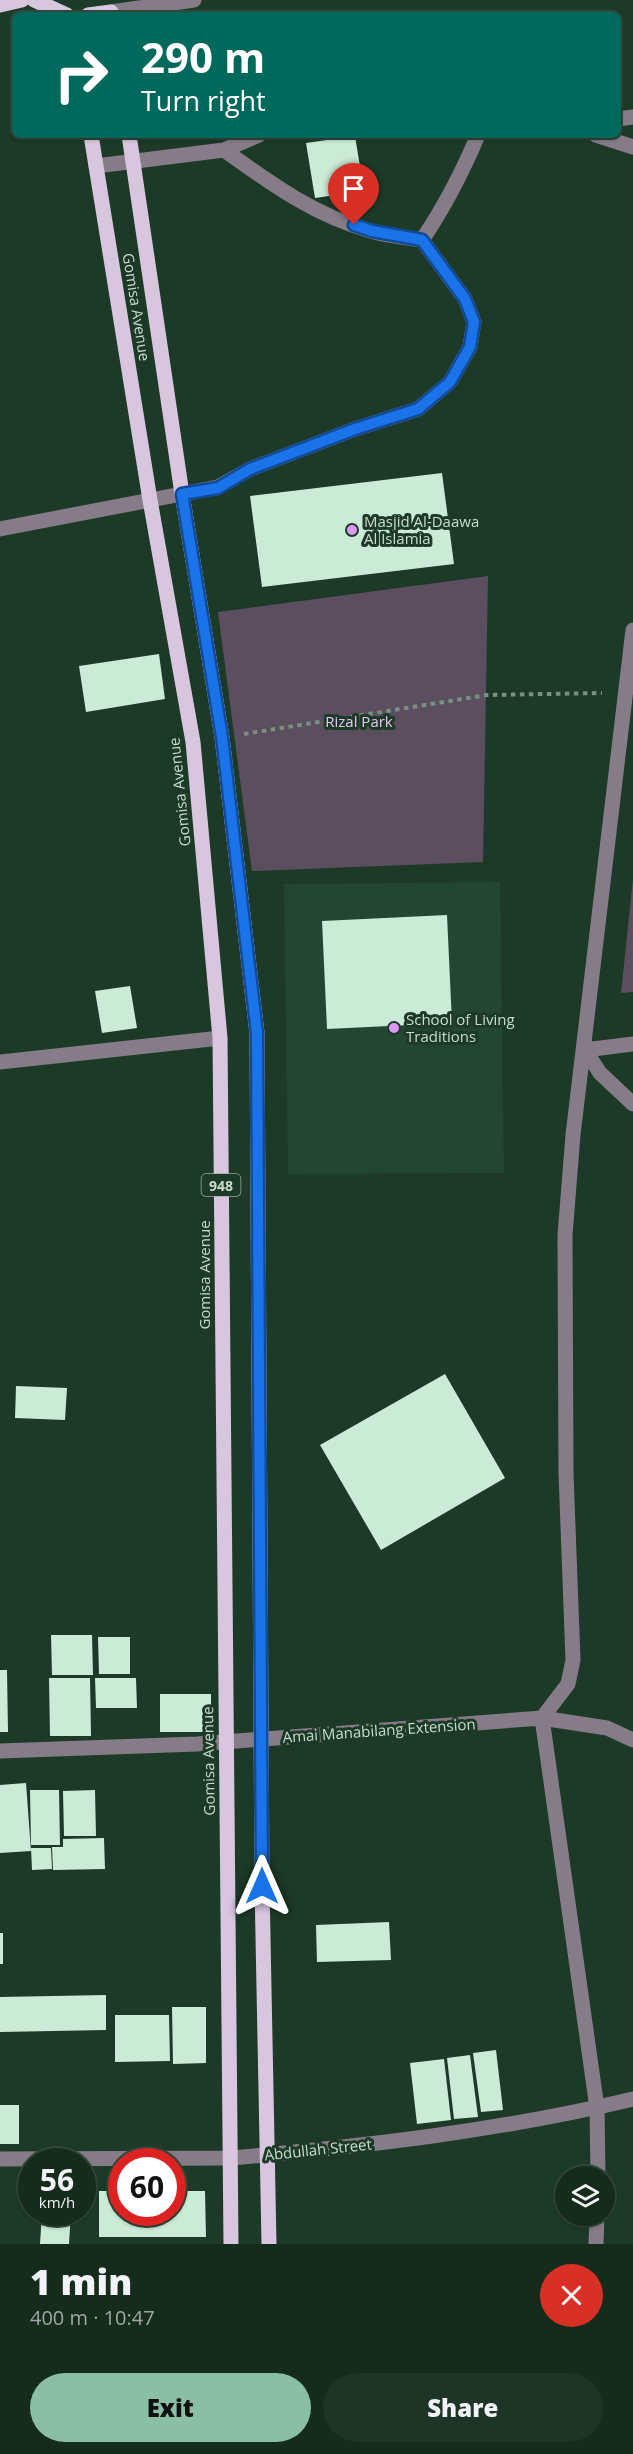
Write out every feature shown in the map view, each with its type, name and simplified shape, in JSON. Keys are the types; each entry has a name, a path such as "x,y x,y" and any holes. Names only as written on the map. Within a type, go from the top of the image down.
{"main road":[{"path":"0,5 22,0"},
{"path":"34,0 62,12"},
{"name":"Gomisa Avenue","path":"91,138 150,500 193,742 220,1038 231,2244"},
{"name":"Gomisa Avenue","path":"129,138 182,494 222,737 257,1033 262,1738 269,2244"}],"street":[{"path":"111,9 194,0"},
{"path":"96,166 224,150 252,138"},
{"path":"422,240 461,177 477,138"},
{"path":"605,138 633,147"},
{"path":"0,529 218,488 250,469 355,429 418,409 450,382 470,347 474,322 465,299 422,240 372,231 320,212 279,189 224,150"},
{"path":"598,2166 597,2108 542,1718 568,1684 573,1660 566,1450 565,1235 573,1135 585,1050 633,630"},
{"path":"0,1062 220,1038"},
{"path":"585,1050 633,1044"},
{"path":"585,1050 600,1073 633,1104"},
{"name":"Amai Manabilang Extension","path":"0,1751 132,1748 542,1718 607,1728 633,1740"},
{"name":"Abdullah Street","path":"0,2159 230,2158 521,2124 633,2099"},
{"path":"596,2244 597,2226"}],"path":[{"path":"222,737 487,695 626,692"}],"shaded area":[{"name":"School of Living Traditions","path":"500,882 504,1173 288,1174 284,884"}],"green space":[{"name":"Rizal Park","path":"488,576 483,862 252,871 218,612"},
{"path":"633,879 633,992 621,993"}],"building":[{"path":"355,138 364,191 315,198 306,143"},
{"name":"Masjid Al-Daawa Al Islamia","path":"442,473 454,564 262,587 250,496"},
{"path":"159,654 165,699 86,712 79,666"},
{"path":"447,915 452,1023 327,1029 322,921"},
{"path":"130,986 137,1028 102,1033 95,991"},
{"path":"445,1374 505,1478 381,1550 320,1445"},
{"path":"16,1386 67,1388 65,1420 15,1418"},
{"path":"51,1635 92,1635 93,1675 52,1675"},
{"path":"98,1637 130,1637 130,1674 99,1674"},
{"path":"0,1670 7,1670 8,1732 0,1732"},
{"path":"49,1678 90,1678 91,1736 50,1736"},
{"path":"95,1678 136,1678 137,1708 96,1708"},
{"path":"160,1694 211,1694 211,1732 160,1732"},
{"path":"26,1783 31,1851 0,1853 0,1785"},
{"path":"30,1790 59,1790 60,1845 31,1845"},
{"path":"95,1790 96,1836 64,1836 63,1791"},
{"path":"104,1838 105,1869 53,1870 52,1847 63,1847 63,1839"},
{"path":"31,1848 51,1848 52,1869 32,1870"},
{"path":"389,1922 391,1960 317,1962 316,1925"},
{"path":"0,1933 3,1933 3,1964 0,1964"},
{"path":"106,1995 106,2030 0,2032 0,1997"},
{"path":"172,2007 206,2007 206,2063 173,2064"},
{"path":"115,2015 169,2015 170,2061 115,2062"},
{"path":"496,2050 503,2110 481,2112 473,2053"},
{"path":"470,2055 478,2117 454,2119 447,2058"},
{"path":"444,2059 451,2120 417,2124 410,2063"},
{"path":"0,2105 19,2105 19,2144 0,2144"},
{"path":"99,2191 108,2191 108,2226 186,2226 186,2191 205,2191 206,2237 99,2237"},
{"path":"41,2226 70,2226 69,2244 40,2244"}],"place":[{"name":"Masjid Al-Daawa Al Islamia","path":"352,530"},
{"name":"School of Living Traditions","path":"394,1028"}],"route":[{"path":"262,1886 257,1033 222,737 182,494 218,488 250,469 355,429 418,409 450,382 470,347 474,322 465,299 422,240 372,231 354,225"}]}
